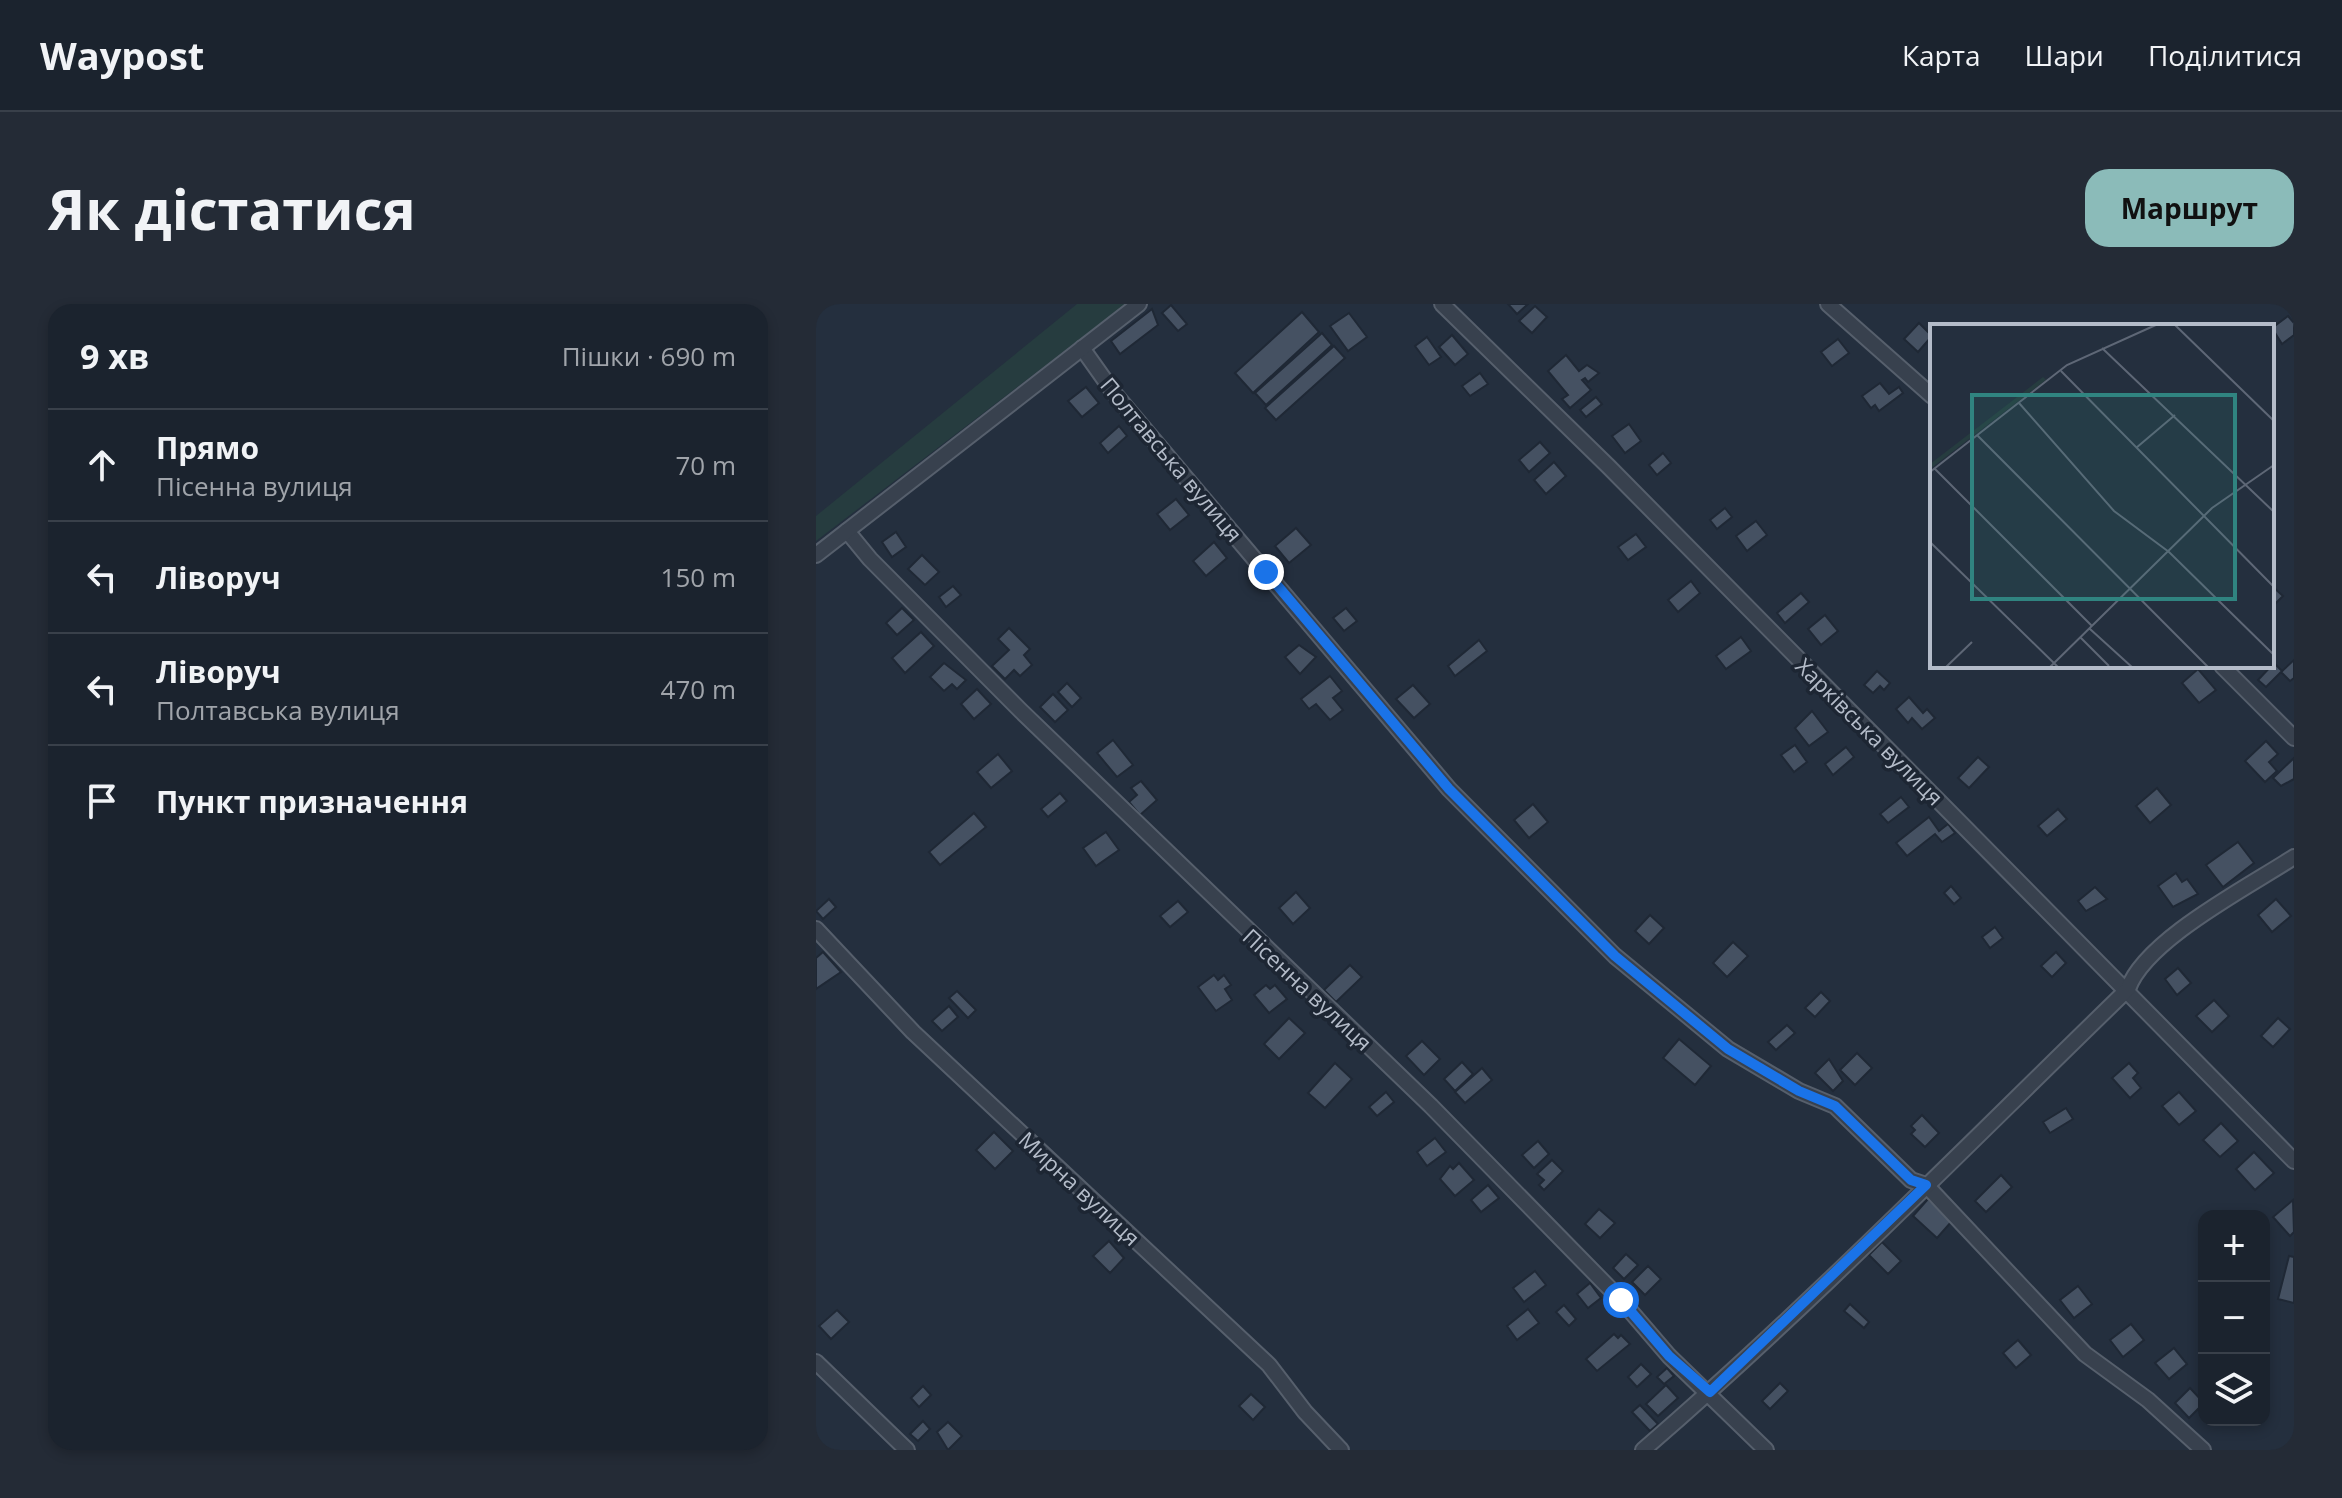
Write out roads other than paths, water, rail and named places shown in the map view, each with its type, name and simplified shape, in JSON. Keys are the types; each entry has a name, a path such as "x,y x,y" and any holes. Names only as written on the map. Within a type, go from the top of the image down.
{"street":[{"path":"816,555 1139,304"},
{"name":"Харківська вулиця","path":"1442,304 2128,989 2294,1161"},
{"path":"1828,304 1930,394"},
{"name":"Полтавська вулиця","path":"1082,348 1124,405 1449,789 1615,956 1728,1049 1799,1091 1835,1106 1911,1180 1926,1185 2085,1354 2148,1400 2203,1450"},
{"name":"Пісенна вулиця","path":"847,531 870,559 1021,711 1431,1106 1621,1300 1669,1356 1710,1392 1766,1450"},
{"path":"2224,668 2294,738"},
{"path":"1643,1450 1710,1392 2128,989 2134,970 2167,940 2294,857"},
{"name":"Мирна вулиця","path":"816,929 913,1032 1269,1365 1305,1412 1341,1450"},
{"path":"816,1362 907,1450"}]}
